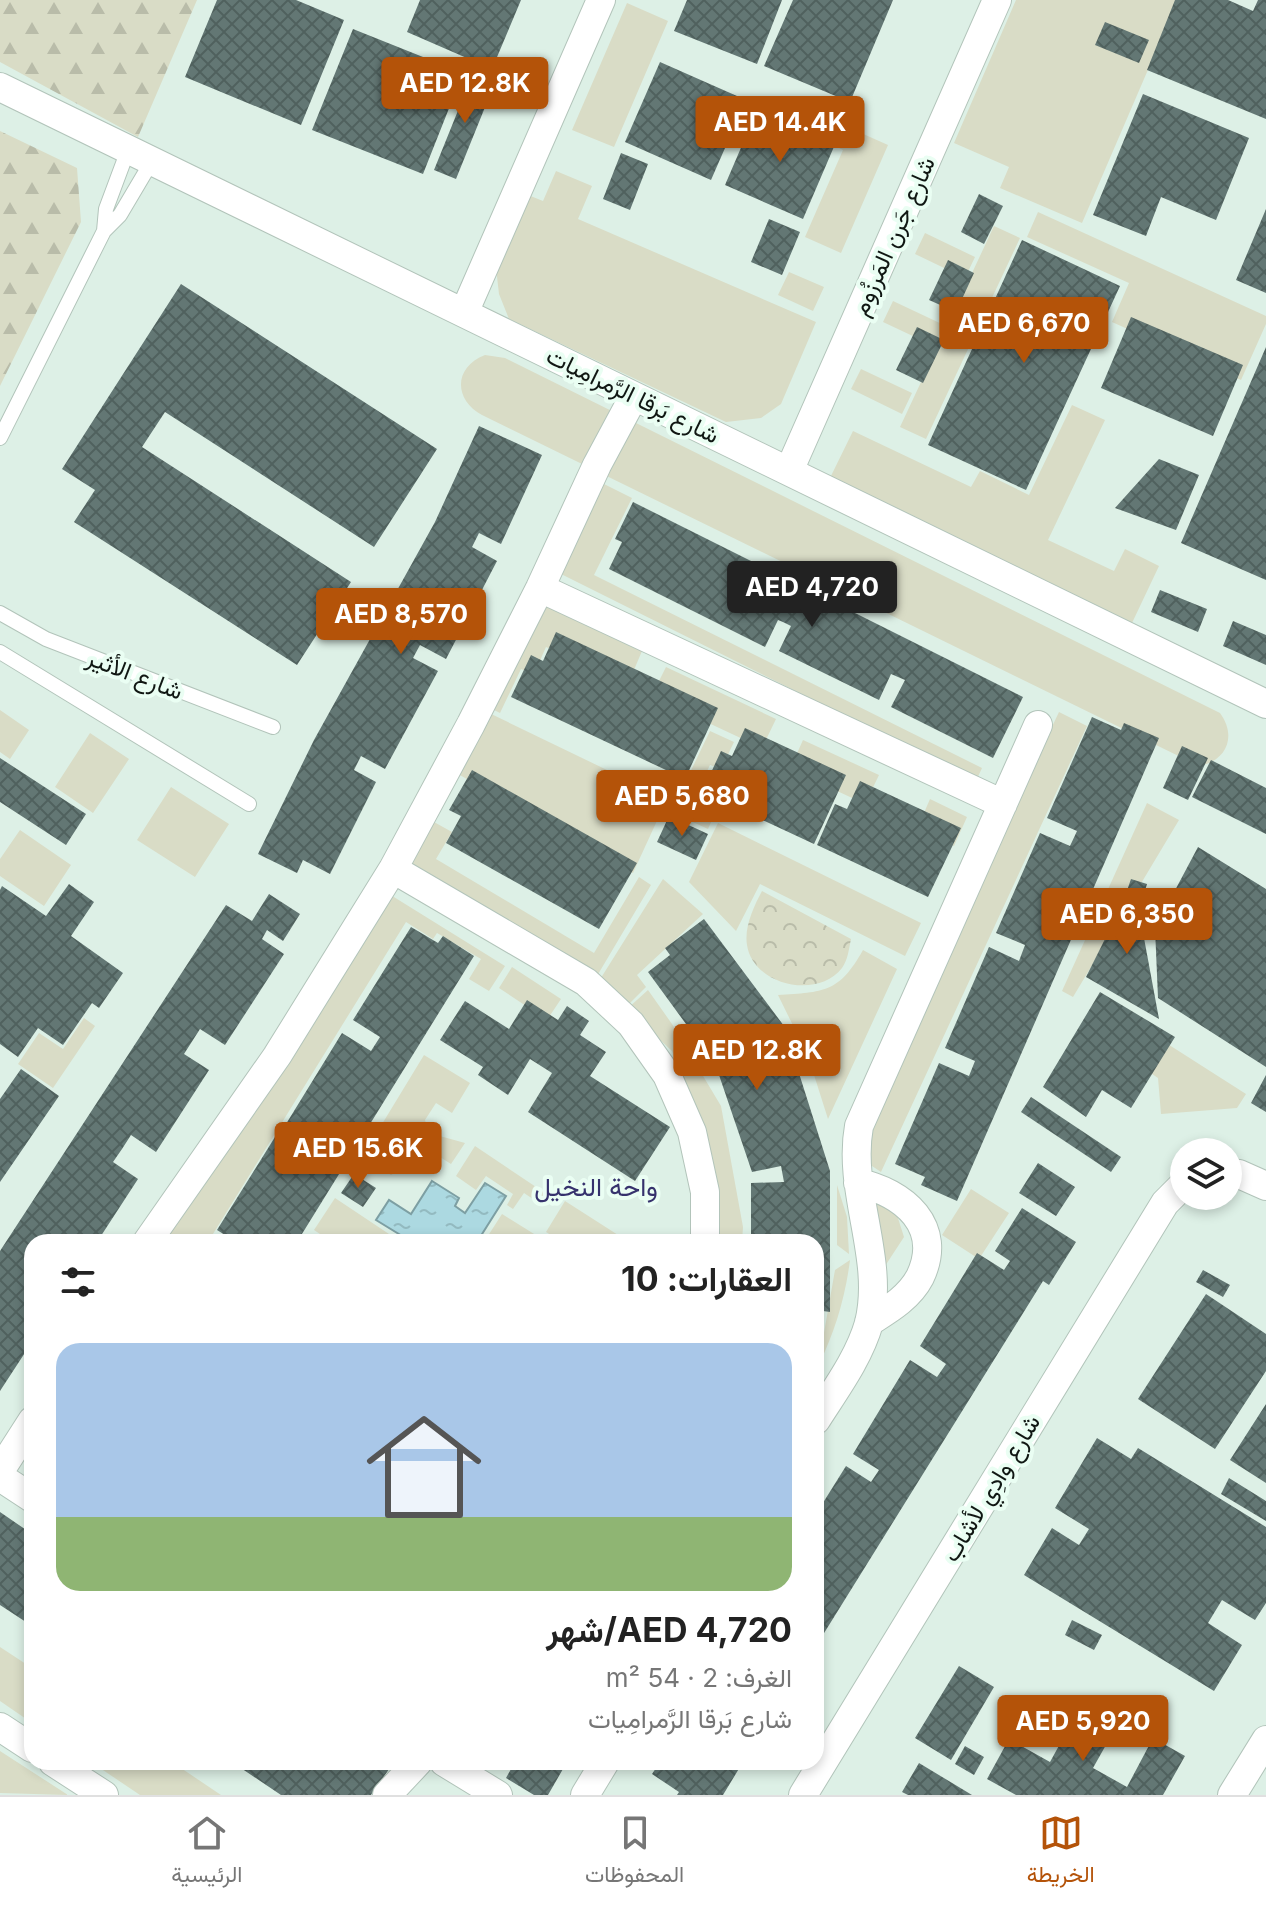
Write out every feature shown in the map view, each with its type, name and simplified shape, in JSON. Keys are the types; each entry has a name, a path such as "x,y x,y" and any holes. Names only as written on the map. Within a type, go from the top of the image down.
{"street":[{"path":"464,313 601,0"},
{"name":"شارع جَرن المَرزُوم","path":"789,471 997,0"},
{"name":"شارع بَرقا الرَّمرامِيات","path":"0,87 1266,704"},
{"path":"155,1234 277,1056 393,869 540,588 597,465 634,396"},
{"path":"540,588 1003,804"},
{"path":"824,1407 851,1364 869,1322 873,1296 856,1145 865,1109 1038,725"},
{"path":"393,869 586,982 631,1024 667,1075 692,1132 705,1192 705,1234"},
{"path":"1242,1175 1266,1186"},
{"path":"858,1183 888,1191 904,1202 919,1218 926,1235 927,1256 919,1278 895,1306 869,1322"},
{"name":"شارع وادِي لأشاب","path":"824,1761 1170,1198"},
{"path":"0,1471 24,1434"},
{"path":"0,1477 24,1493"},
{"path":"0,1727 24,1743"},
{"path":"1232,1795 1266,1740"},
{"path":"65,1770 104,1795"},
{"path":"387,1795 410,1770"},
{"path":"414,1795 424,1770"},
{"path":"457,1770 498,1795"},
{"path":"585,1795 600,1770"},
{"name":"شارع وادِي لأشاب","path":"803,1795 818,1770"}],"lane":[{"path":"104,231 106,209 140,156"},
{"path":"0,438 104,231 120,215 140,156"},
{"name":"شارع الأثير","path":"0,613 46,639 273,727"},
{"path":"0,652 249,804"}],"green space":[{"path":"0,0 197,0 138,137 0,62"},
{"path":"1016,0 1178,0 1082,223 1000,188 1009,167 954,143"},
{"path":"627,3 668,21 614,147 572,130"},
{"path":"843,125 888,145 841,253 805,237 843,150 835,146"},
{"path":"0,131 77,168 81,222 0,386"},
{"path":"556,171 592,186 578,219 816,322 781,404 761,418 726,422 509,319 499,294 496,268 528,195 543,201"},
{"path":"1038,212 1266,316 1266,324 1241,380 1112,322 1129,283 1027,237"},
{"path":"994,226 1020,238 926,439 900,427"},
{"path":"925,233 975,257 965,278 915,254"},
{"path":"789,272 824,287 813,311 778,295"},
{"path":"893,301 944,325 934,346 883,322"},
{"path":"485,355 505,358 1220,713 1228,730 1226,746 1216,759 1199,766 482,415 466,401 461,384 467,367"},
{"path":"861,369 912,393 902,414 851,389"},
{"path":"1072,405 1105,420 1048,540 1114,571 1125,549 1159,566 1132,623 830,478 853,431 971,487 980,471 1029,495"},
{"path":"602,483 632,498 594,575 982,768 976,781 557,572"},
{"path":"537,602 642,651 628,684 546,647 534,674 521,669 500,713 488,707"},
{"path":"666,667 776,719 762,748 670,705 657,685"},
{"path":"0,710 29,730 10,759 0,752"},
{"path":"487,712 667,799 633,873 458,774"},
{"path":"1059,712 1087,726 881,1172 857,1156 855,1140"},
{"path":"710,731 734,742 721,769 710,765 689,808 712,820 708,829 671,812"},
{"path":"90,733 129,759 93,813 55,787"},
{"path":"803,740 879,775 865,804 790,769"},
{"path":"171,787 229,824 195,877 137,840"},
{"path":"930,799 967,817 954,846 917,829"},
{"path":"1147,803 1179,820 1073,997 1062,991"},
{"path":"434,822 452,832 436,859 594,953 639,877 651,885 597,976 409,864"},
{"path":"718,823 921,923 905,956 760,884 736,931 689,882"},
{"path":"20,830 71,865 44,906 0,876 0,859"},
{"path":"663,879 703,914 637,975 646,987 625,1008 599,981"},
{"path":"381,889 505,966 489,991 469,979 481,959 437,933 433,939 406,922 213,1234 168,1234"},
{"path":"762,891 851,939 842,968 831,978 817,984 787,984 761,970 752,959 747,945 747,931"},
{"path":"863,950 897,969 828,1119 808,1056 778,995 829,988 846,975"},
{"path":"512,967 561,999 547,1020 499,988"},
{"path":"648,990 721,1106 743,1234 712,1234 713,1158 672,1051 627,1009"},
{"path":"84,1018 95,1026 53,1088 18,1064 39,1033 63,1049"},
{"path":"1152,1034 1246,1094 1237,1108 1161,1114 1158,1078 1134,1062"},
{"path":"424,1055 470,1083 452,1113 436,1103 425,1120 429,1133 465,1143 451,1164 432,1152 391,1175 362,1157"},
{"path":"475,1146 548,1195 542,1205 524,1193 513,1209 507,1205 513,1194 486,1176 476,1190 456,1176"},
{"path":"837,1185 847,1217 849,1254 837,1245"},
{"path":"971,1189 1009,1213 979,1259 942,1235"},
{"path":"866,1193 896,1212 904,1237 872,1286"},
{"path":"335,1198 389,1234 320,1234 314,1230"},
{"path":"565,1201 617,1234 549,1234 546,1232"},
{"path":"502,1214 534,1234 489,1234"},
{"path":"850,1260 838,1315 824,1353 824,1333 835,1270"},
{"path":"0,1647 24,1663 24,1718 0,1701"},
{"path":"0,1751 24,1767 24,1770 29,1770 68,1795 0,1793"},
{"path":"103,1770 184,1770 221,1795 140,1795"}],"water":[{"path":"432,1181 459,1198 455,1206 465,1213 485,1183 506,1196 482,1234 399,1234 376,1220 389,1200 411,1214"}],"building":[{"path":"217,0 296,0 344,20 301,125 185,77"},
{"path":"420,0 521,0 492,69 407,32"},
{"path":"687,0 782,0 757,64 674,31"},
{"path":"793,0 893,0 850,102 764,66"},
{"path":"1175,0 1228,0 1253,11 1258,0 1266,0 1266,119 1147,70"},
{"path":"1105,22 1149,40 1139,63 1095,45"},
{"path":"353,29 463,73 423,174 312,130"},
{"path":"660,62 746,100 711,180 625,142"},
{"path":"474,71 496,80 456,179 434,170"},
{"path":"1143,94 1249,138 1216,220 1161,197 1146,236 1093,215"},
{"path":"758,108 836,142 803,219 725,185"},
{"path":"621,153 648,164 630,210 603,199"},
{"path":"979,194 1003,206 984,244 961,232"},
{"path":"1266,209 1266,293 1236,280"},
{"path":"769,219 800,232 782,275 751,262"},
{"path":"1022,240 1120,286 1026,490 928,445"},
{"path":"948,260 974,273 956,312 929,300"},
{"path":"181,284 437,449 374,547 165,412 142,447 351,582 297,665 74,522 95,490 62,469"},
{"path":"1131,317 1243,365 1213,436 1101,388"},
{"path":"917,327 944,340 923,383 896,370"},
{"path":"1266,347 1266,580 1181,543"},
{"path":"479,426 542,455 501,544 479,533 472,547 497,561 446,659 420,645 413,658 438,671 385,769 361,756 354,770 376,782 330,874 303,860 297,873 258,854 314,740 435,522"},
{"path":"1159,459 1199,475 1176,530 1115,508"},
{"path":"633,502 1023,697 993,758 891,707 905,680 891,674 879,700 779,651 791,626 783,622 778,620 765,647 609,569 622,542 615,539"},
{"path":"1160,590 1207,609 1198,632 1151,612"},
{"path":"1233,621 1266,635 1266,665 1223,646"},
{"path":"556,632 718,708 685,779 511,697 531,655 543,661"},
{"path":"1092,717 1121,730 1124,723 1159,738 957,1201 921,1185 925,1177 895,1164 939,1063 969,1076 975,1061 945,1048 989,947 1019,961 1025,945 996,933 1040,833 1070,846 1077,831 1047,818"},
{"path":"745,728 846,775 814,844 702,792 721,751 732,756"},
{"path":"1182,746 1208,758 1188,800 1163,788"},
{"path":"0,758 86,814 66,845 0,802"},
{"path":"1211,760 1266,788 1266,834 1192,797"},
{"path":"472,770 637,863 599,929 446,843 461,816 449,810"},
{"path":"860,781 961,828 928,897 817,845 835,804 847,809"},
{"path":"669,816 708,834 696,860 657,842"},
{"path":"1198,847 1266,889 1266,1067 1158,998 1155,928"},
{"path":"1131,879 1147,884 1139,911 1159,1019 1086,977 1122,905"},
{"path":"69,884 94,902 71,936 123,973 99,1008 92,1003 63,1045 38,1028 18,1057 0,1044 0,890 2,886 46,916"},
{"path":"269,894 300,914 283,941 267,930 262,939 284,954 225,1045 200,1029 184,1054 209,1070 156,1152 131,1135 113,1162 138,1179 102,1234 24,1234 24,1354 0,1391 0,1251 226,905 252,921"},
{"path":"704,919 784,1026 830,1171 830,1312 824,1311 824,1234 751,1234 751,1183 784,1182 781,1166 752,1172 719,1075 748,1058 738,1043 713,1061 648,972 670,955 665,948"},
{"path":"411,927 438,943 443,936 474,956 302,1234 223,1234 217,1230 275,1137 300,1152 309,1138 286,1124 342,1033 371,1051 380,1037 353,1020"},
{"path":"1100,992 1175,1037 1131,1108 1102,1090 1086,1117 1043,1087"},
{"path":"527,1000 558,1020 567,1006 589,1021 580,1035 606,1052 590,1076 670,1127 635,1181 528,1112 552,1073 530,1059 508,1095 478,1075 483,1067 440,1040 465,1001 509,1029"},
{"path":"21,1069 59,1096 0,1182 0,1099"},
{"path":"1266,1075 1266,1112 1251,1103"},
{"path":"1031,1097 1121,1157 1111,1172 1021,1112"},
{"path":"1038,1163 1075,1187 1056,1216 1019,1193"},
{"path":"354,1174 376,1188 363,1207 341,1193"},
{"path":"1022,1208 1076,1242 1049,1285 1043,1281 824,1633 824,1501 846,1466 871,1482 879,1470 853,1454 910,1360 937,1377 946,1364 920,1346 977,1253 1004,1270 1010,1261 995,1251"},
{"path":"1203,1270 1230,1285 1223,1297 1196,1282"},
{"path":"1206,1294 1266,1334 1266,1371 1215,1449 1138,1399"},
{"path":"1266,1404 1266,1483 1230,1460"},
{"path":"1097,1438 1131,1459 1138,1448 1266,1527 1266,1603 1255,1620 1222,1600 1208,1623 1242,1645 1214,1691 1024,1575 1052,1528 1079,1545 1089,1529 1055,1508"},
{"path":"1229,1478 1266,1501 1266,1521 1221,1494"},
{"path":"0,1512 24,1528 24,1621 0,1605"},
{"path":"1072,1620 1102,1635 1094,1650 1065,1635"},
{"path":"959,1666 994,1687 951,1760 915,1738"},
{"path":"1084,1700 1120,1720 1093,1768 1127,1787 1153,1738 1185,1756 1163,1795 1016,1795 987,1779 1009,1739 1050,1762"},
{"path":"965,1746 984,1757 974,1775 955,1764"},
{"path":"919,1763 972,1795 908,1795 902,1792"},
{"path":"244,1770 388,1770 371,1795 281,1795"},
{"path":"510,1770 562,1770 548,1795 534,1795 506,1778"},
{"path":"655,1770 738,1770 723,1795 677,1795 679,1792 652,1774"}],"district":[{"name":"واحة النخيل","path":"596,1186"}]}
